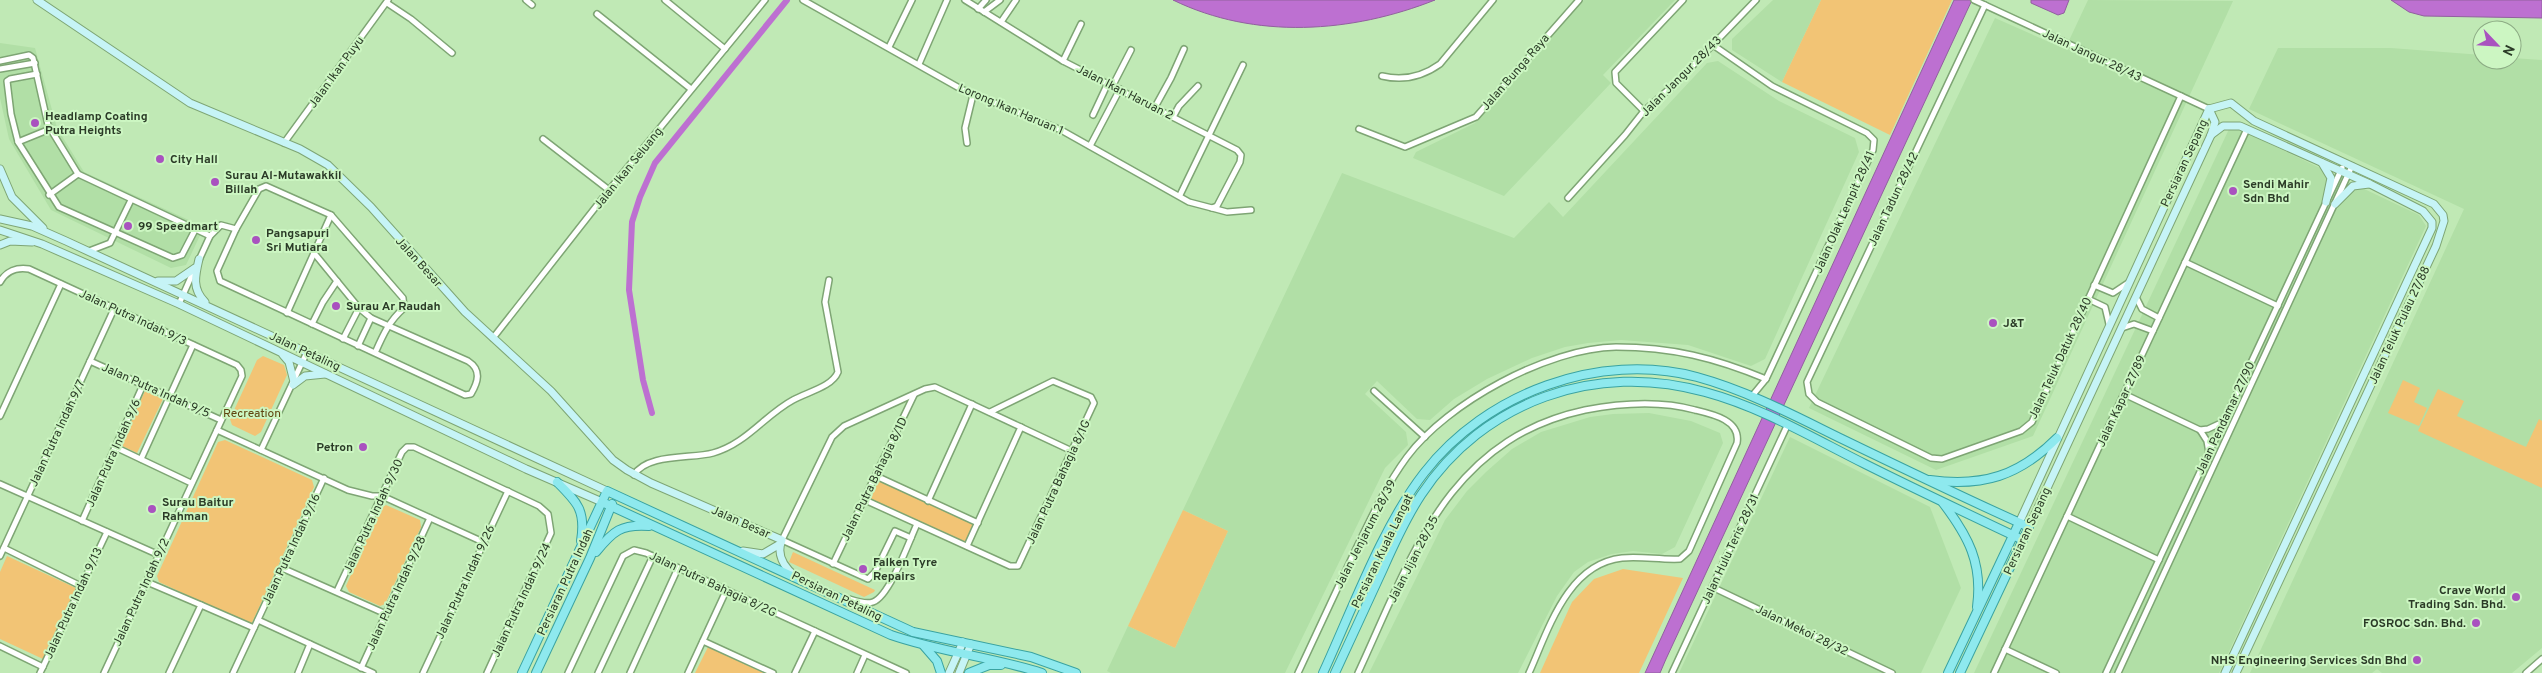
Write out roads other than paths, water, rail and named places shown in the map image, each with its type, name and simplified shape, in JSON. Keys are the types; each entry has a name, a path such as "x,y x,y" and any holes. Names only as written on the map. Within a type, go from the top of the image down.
{"main road":[{"name":"Persiaran Kuala Langat","path":"1323,673 1398,514 1424,472 1456,437 1514,398 1558,381 1587,375 1634,369 1696,377 1752,396 1923,479 2029,527"},
{"name":"Persiaran Kuala Langat","path":"1335,673 1408,517 1436,476 1466,442 1502,417 1525,404 1573,388 1597,383 1635,381 1687,387 1760,411 1942,503 2023,540"},
{"path":"1923,479 1963,483 1992,478 2019,469 2032,461 2057,438"},
{"path":"556,482 574,498 581,512 583,529 578,552"},
{"name":"Persiaran Petaling","path":"607,491 843,598 912,632 1031,657 1076,673"},
{"name":"Persiaran Putra Indah","path":"522,673 607,491"},
{"name":"Persiaran Putra Indah","path":"536,673 590,558 616,495"},
{"name":"Persiaran Petaling","path":"602,502 891,635 924,646 963,653 1042,673"},
{"path":"1942,503 1967,536 1972,550 1978,581 1976,616"},
{"name":"Persiaran Sepang","path":"1948,673 2019,523"},
{"path":"590,558 605,539 617,530 631,526 654,526"},
{"name":"Persiaran Sepang","path":"1960,673 2029,527"},
{"path":"1360,594 1370,598"},
{"path":"924,646 937,660 941,673"},
{"path":"969,673 988,665 1008,664"}],"street":[{"name":"Jalan Besar","path":"37,0 190,104 315,157 342,176 440,286 578,419 613,460 634,475 781,542"},
{"path":"526,0 532,5"},
{"path":"664,0 725,49"},
{"name":"Jalan Ikan Seluang","path":"493,338 609,190 765,0"},
{"name":"Lorong Ikan Haruan 1","path":"803,0 973,95 1012,109 1090,146 1198,206 1227,212 1251,210"},
{"path":"888,47 912,0"},
{"path":"919,64 947,0"},
{"name":"Jalan Ikan Haruan 2","path":"965,0 1063,60 1237,150 1241,156 1240,162 1220,202 1212,208"},
{"path":"981,11 986,0"},
{"path":"981,11 1000,0"},
{"path":"1001,22 1016,0"},
{"path":"1382,76 1404,79 1432,70 1440,64 1494,0"},
{"name":"Jalan Bunga Raya","path":"1359,130 1405,147 1476,117 1579,0"},
{"path":"1644,111 1616,82 1615,72 1683,0"},
{"name":"Jalan Jangur 28/43","path":"1568,198 1644,111 1676,83 1756,0"},
{"name":"Jalan Ikan Puyu","path":"284,143 388,1"},
{"path":"388,1 452,53"},
{"name":"Jalan Jangur 28/43","path":"1976,1 2210,109"},
{"name":"Jalan Tadun 28/42","path":"1810,394 1807,382 1985,5"},
{"path":"597,14 691,89"},
{"path":"1063,60 1081,24"},
{"name":"Jalan Olak Lempit 28/41","path":"1712,44 1772,86 1867,133 1874,140 1873,150 1766,379 1752,396"},
{"path":"1155,107 1172,78 1184,49"},
{"path":"1093,115 1131,50"},
{"path":"0,61 29,55 33,58 50,128 78,174 210,236"},
{"path":"0,69 35,63"},
{"path":"1180,195 1244,65"},
{"path":"37,74 10,79 7,82 11,114 18,142 49,195 59,207 173,258 182,255 196,230"},
{"path":"1173,116 1179,106 1198,86"},
{"path":"1090,146 1120,89"},
{"path":"967,143 965,128 973,95"},
{"name":"Jalan Teluk Datuk 28/40","path":"1810,394 1816,402 1931,458 1942,459 2021,431 2032,422 2181,96"},
{"name":"Jalan Teluk Pulau 27/88","path":"2210,109 2231,103 2254,121 2434,204 2443,215 2442,229 2392,343 2236,673"},
{"name":"Persiaran Sepang","path":"2029,527 2211,135 2215,122 2210,109"},
{"name":"Persiaran Sepang","path":"2019,523 2109,324 2210,109"},
{"name":"Jalan Teluk Pulau 27/88","path":"2211,135 2217,129 2229,124 2247,129 2370,184 2423,211 2432,222 2432,228 2225,673"},
{"path":"18,142 50,128"},
{"name":"Jalan Kapar 27/89","path":"1994,673 2247,129"},
{"path":"543,140 609,190"},
{"path":"2322,162 2331,178 2326,202"},
{"name":"Jalan Pendamar 27/90","path":"2106,673 2344,162"},
{"name":"Jalan Pendamar 27/90","path":"2118,673 2352,166"},
{"path":"0,169 12,197 48,233"},
{"path":"49,195 78,174"},
{"path":"2175,184 2186,188"},
{"path":"2335,204 2353,186 2370,184"},
{"path":"314,252 359,308 371,318 388,324 468,360 475,367 478,380 471,394 465,395 375,354 343,339 218,278 217,271 236,229 255,194 263,186 331,215 405,301 404,308 388,324 375,354"},
{"path":"88,251 106,247 131,200"},
{"path":"287,312 331,215"},
{"name":"Jalan Petaling","path":"0,219 32,226 48,233 402,394 607,491"},
{"path":"179,304 210,236 221,224 236,229"},
{"name":"Jalan Petaling","path":"0,230 42,244 179,304 282,354 602,502"},
{"path":"0,245 20,241 42,244"},
{"path":"199,259 195,274 196,289 208,306"},
{"path":"2185,262 2278,306"},
{"name":"Jalan Putra Indah 9/3","path":"0,282 9,272 16,268 29,269 237,365 242,376"},
{"path":"152,280 176,280 195,268"},
{"path":"634,475 642,466 672,458 714,453 740,441 776,410 832,381 838,372 825,302 829,280"},
{"path":"312,324 322,302 337,281"},
{"path":"2094,285 2113,293 2129,282"},
{"path":"0,416 60,284"},
{"path":"2136,297 2142,309 2159,318"},
{"path":"2088,299 2105,307 2109,324"},
{"path":"343,339 359,308"},
{"name":"Jalan Putra Indah 9/7","path":"0,556 114,309"},
{"path":"358,346 371,318"},
{"path":"2122,328 2134,324 2153,331"},
{"path":"141,459 193,345"},
{"name":"Jalan Jenjarum 28/39","path":"1298,673 1389,484 1409,455 1425,437 1464,405 1500,382 1527,370 1586,352 1614,347 1694,354 1721,361 1766,379"},
{"path":"261,450 307,352"},
{"path":"282,354 289,362 294,383"},
{"name":"Jalan Putra Indah 9/5","path":"90,361 221,420"},
{"path":"294,383 305,376 327,375"},
{"name":"Jalan Putra Indah 9/2","path":"104,673 242,376"},
{"name":"Jalan Putra Bahagia 8/1G","path":"967,546 1010,566 1015,567 1021,562 1094,404 1091,397 1050,381 990,412"},
{"name":"Jalan Putra Indah 9/6","path":"82,521 143,385"},
{"path":"739,550 756,554 769,551 781,542 832,437 839,429 924,388 935,387 1072,451"},
{"path":"1374,391 1425,437"},
{"name":"Jalan Putra Bahagia 8/1D","path":"834,564 914,394"},
{"path":"2124,394 2200,430 2207,441 2209,454"},
{"name":"Jalan Jijan 28/35","path":"1358,673 1433,518 1480,460 1500,445 1542,422 1605,406 1641,403 1678,406 1706,413 1731,423 1738,438 1735,450 1689,551 1680,559 1620,558 1608,562 1582,577 1555,616 1528,673"},
{"path":"928,501 972,404"},
{"path":"2200,430 2208,429 2224,422"},
{"name":"Jalan Hulu Teris 28/31","path":"1672,673 1785,424"},
{"path":"865,500 967,546 1021,427"},
{"name":"Jalan Putra Indah 9/16","path":"217,430 324,478 233,673"},
{"path":"115,447 191,483"},
{"name":"Jalan Putra Indah 9/30","path":"337,591 402,452 407,447 414,447"},
{"name":"Jalan Putra Indah 9/24","path":"414,447 545,510 552,528 487,673"},
{"path":"876,476 978,523"},
{"path":"324,478 361,494 382,496 483,542"},
{"path":"0,484 159,555"},
{"name":"Jalan Putra Indah 9/26","path":"422,673 508,491"},
{"path":"2067,516 2159,560"},
{"name":"Jalan Putra Indah 9/28","path":"361,668 430,518"},
{"path":"843,598 869,602 880,597 889,584 917,524"},
{"path":"781,542 868,579 875,572 895,531 911,538"},
{"name":"Jalan Putra Indah 9/13","path":"40,673 107,532"},
{"path":"781,542 782,562 795,576"},
{"path":"4,548 81,586"},
{"name":"Jalan Putra Bahagia 8/2G","path":"568,673 623,556 634,550 653,556 906,673"},
{"path":"598,673 653,556"},
{"path":"282,568 386,614"},
{"path":"630,673 678,568"},
{"path":"147,582 254,628"},
{"name":"Jalan Mekoi 28/32","path":"1712,587 1892,673"},
{"path":"688,673 726,590"},
{"path":"169,673 201,605"},
{"path":"258,620 373,673"},
{"path":"795,673 815,631"},
{"path":"703,641 773,673"},
{"path":"959,673 967,643"},
{"path":"298,673 310,644"},
{"path":"0,646 43,667"},
{"path":"2005,649 2056,673"},
{"path":"949,673 963,653"},
{"path":"857,673 865,655"},
{"path":"2526,673 2542,659"},
{"path":"1340,661 1340,673"}],"waterway":[{"path":"652,413 643,380 629,290 632,222 640,197 655,163 787,0"}],"place":[{"name":"Headlamp Coating Putra Heights","path":"35,123"},
{"name":"City Hall","path":"160,159"},
{"name":"Surau Al-Mutawakkil Billah","path":"215,182"},
{"name":"Sendi Mahir Sdn Bhd","path":"2233,191"},
{"name":"99 Speedmart","path":"128,226"},
{"name":"Pangsapuri Sri Mutiara","path":"256,240"},
{"name":"Surau Ar Raudah","path":"336,306"},
{"name":"J&T","path":"1993,323"},
{"name":"Petron","path":"363,447"},
{"name":"Surau Baitur Rahman","path":"152,509"},
{"name":"Falken Tyre Repairs","path":"863,569"},
{"name":"Crave World Trading Sdn. Bhd.","path":"2516,597"},
{"name":"FOSROC Sdn. Bhd.","path":"2476,623"},
{"name":"NHS Engineering Services Sdn Bhd","path":"2417,660"}],"park label":[{"name":"Recreation","path":"252,413"}]}
